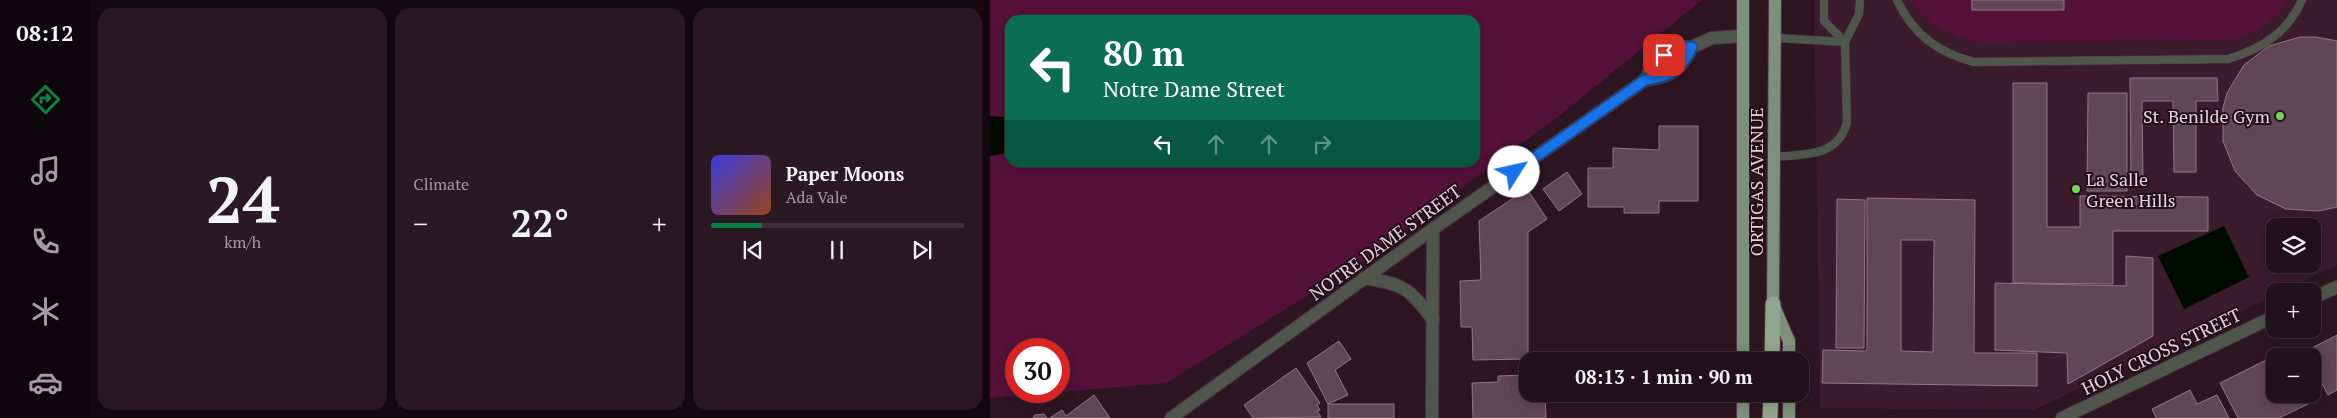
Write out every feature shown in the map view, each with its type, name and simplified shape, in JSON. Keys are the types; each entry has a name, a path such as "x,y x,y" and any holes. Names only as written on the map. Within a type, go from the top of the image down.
{"highway":[{"path":"1772,352 1773,304"},
{"path":"1770,415 1771,402"}],"main road":[{"name":"ORTIGAS AVENUE","path":"1743,0 1743,352"},
{"name":"ORTIGAS AVENUE","path":"1775,0 1773,304 1789,341 1789,352"},
{"path":"1743,402 1743,418"},
{"path":"1789,402 1789,418"}],"street":[{"name":"NOTRE DAME STREET","path":"1171,418 1433,228 1645,80 1654,63 1674,47 1692,47 1712,38 1743,36"},
{"name":"NOTRE DAME STREET","path":"1645,80 1665,78 1685,63 1692,47"},
{"path":"1432,418 1433,228"},
{"path":"1364,278 1389,282 1404,287 1415,297 1433,320"},
{"path":"2321,294 2337,286"},
{"name":"HOLY CROSS STREET","path":"2062,418 2266,320"}],"lane":[{"path":"1824,0 1824,21 1845,42"},
{"path":"1773,157 1815,153 1834,146 1844,133 1847,122 1845,42 1859,14 1860,0"},
{"path":"1897,0 1913,28 1926,40 1957,58 1974,62 2228,59 2262,47 2276,36 2288,24 2302,0"},
{"path":"1776,38 1845,42"}],"shaded area":[{"path":"990,0 1702,0 1555,119 1354,267 1166,383 1070,391 1070,338 1005,338 1005,397 990,398"},
{"name":"La Salle Green Hills","path":"1814,0 2337,0 2337,265 2321,273 2321,218 2266,218 2266,273 2320,273 2299,283 2266,283 2266,299 2034,410 1820,408"},
{"path":"1912,0 2288,0 2278,15 2265,26 2233,40 1982,42 1961,38 1942,30 1925,17"},
{"path":"990,116 1003,117 1005,118 1005,154 990,156"},
{"path":"2224,226 2249,277 2184,309 2158,256"}],"building":[{"path":"1972,0 2064,0 2064,10 1972,10"},
{"name":"St. Benilde Gym","path":"2300,37 2316,37 2337,41 2337,207 2318,211 2286,209 2257,195 2235,171 2223,141 2223,108 2227,93 2244,65 2269,46"},
{"path":"1671,54 1678,63 1664,73 1658,65"},
{"path":"2130,78 2217,78 2218,101 2196,101 2196,172 2174,172 2173,101 2142,101 2143,183 2131,183"},
{"path":"2013,83 2047,83 2047,227 2080,227 2080,196 2208,197 2208,231 2113,231 2113,284 2013,283"},
{"path":"2088,93 2127,93 2127,191 2087,191"},
{"path":"1659,126 1698,126 1698,201 1659,201 1659,213 1624,213 1624,207 1588,207 1588,168 1613,168 1613,148 1659,150"},
{"path":"1567,172 1582,194 1559,211 1543,189"},
{"path":"1527,189 1547,219 1528,232 1528,352 1519,352 1519,359 1473,360 1472,327 1461,327 1460,281 1481,280 1479,221"},
{"path":"1867,198 1975,200 1974,353 2037,353 2037,386 1822,383 1823,350 1867,351","holes":["1901,240 1934,240 1933,352 1901,351"]},
{"path":"1837,199 1865,200 1864,348 1836,348"},
{"path":"2126,256 2153,258 2153,336 2068,384 2067,353 1995,350 1995,283 2126,286"},
{"path":"2337,335 2337,390 2328,395 2321,381 2321,348 2312,348"},
{"path":"1339,341 1351,359 1335,370 1348,395 1328,404 1307,363"},
{"path":"2266,360 2266,403 2310,403 2279,418 2238,418 2220,383"},
{"path":"1296,368 1320,403 1317,405 1320,410 1317,411 1321,417 1253,418 1244,405"},
{"path":"1519,375 1519,402 1545,402 1546,418 1473,418 1472,383 1498,382 1498,376"},
{"path":"2190,390 2197,404 2217,395 2229,418 2156,418 2152,409"},
{"path":"1094,395 1110,418 1050,418 1062,410 1066,416"},
{"path":"1328,404 1394,404 1394,418 1328,418"},
{"path":"1044,414 1047,418 1033,418 1035,415"}],"place":[{"name":"St. Benilde Gym","path":"2280,116"},
{"name":"La Salle Green Hills","path":"2076,189"}],"route":[{"path":"1514,172 1645,80 1665,78 1685,63 1692,47 1674,47 1664,55"}]}
